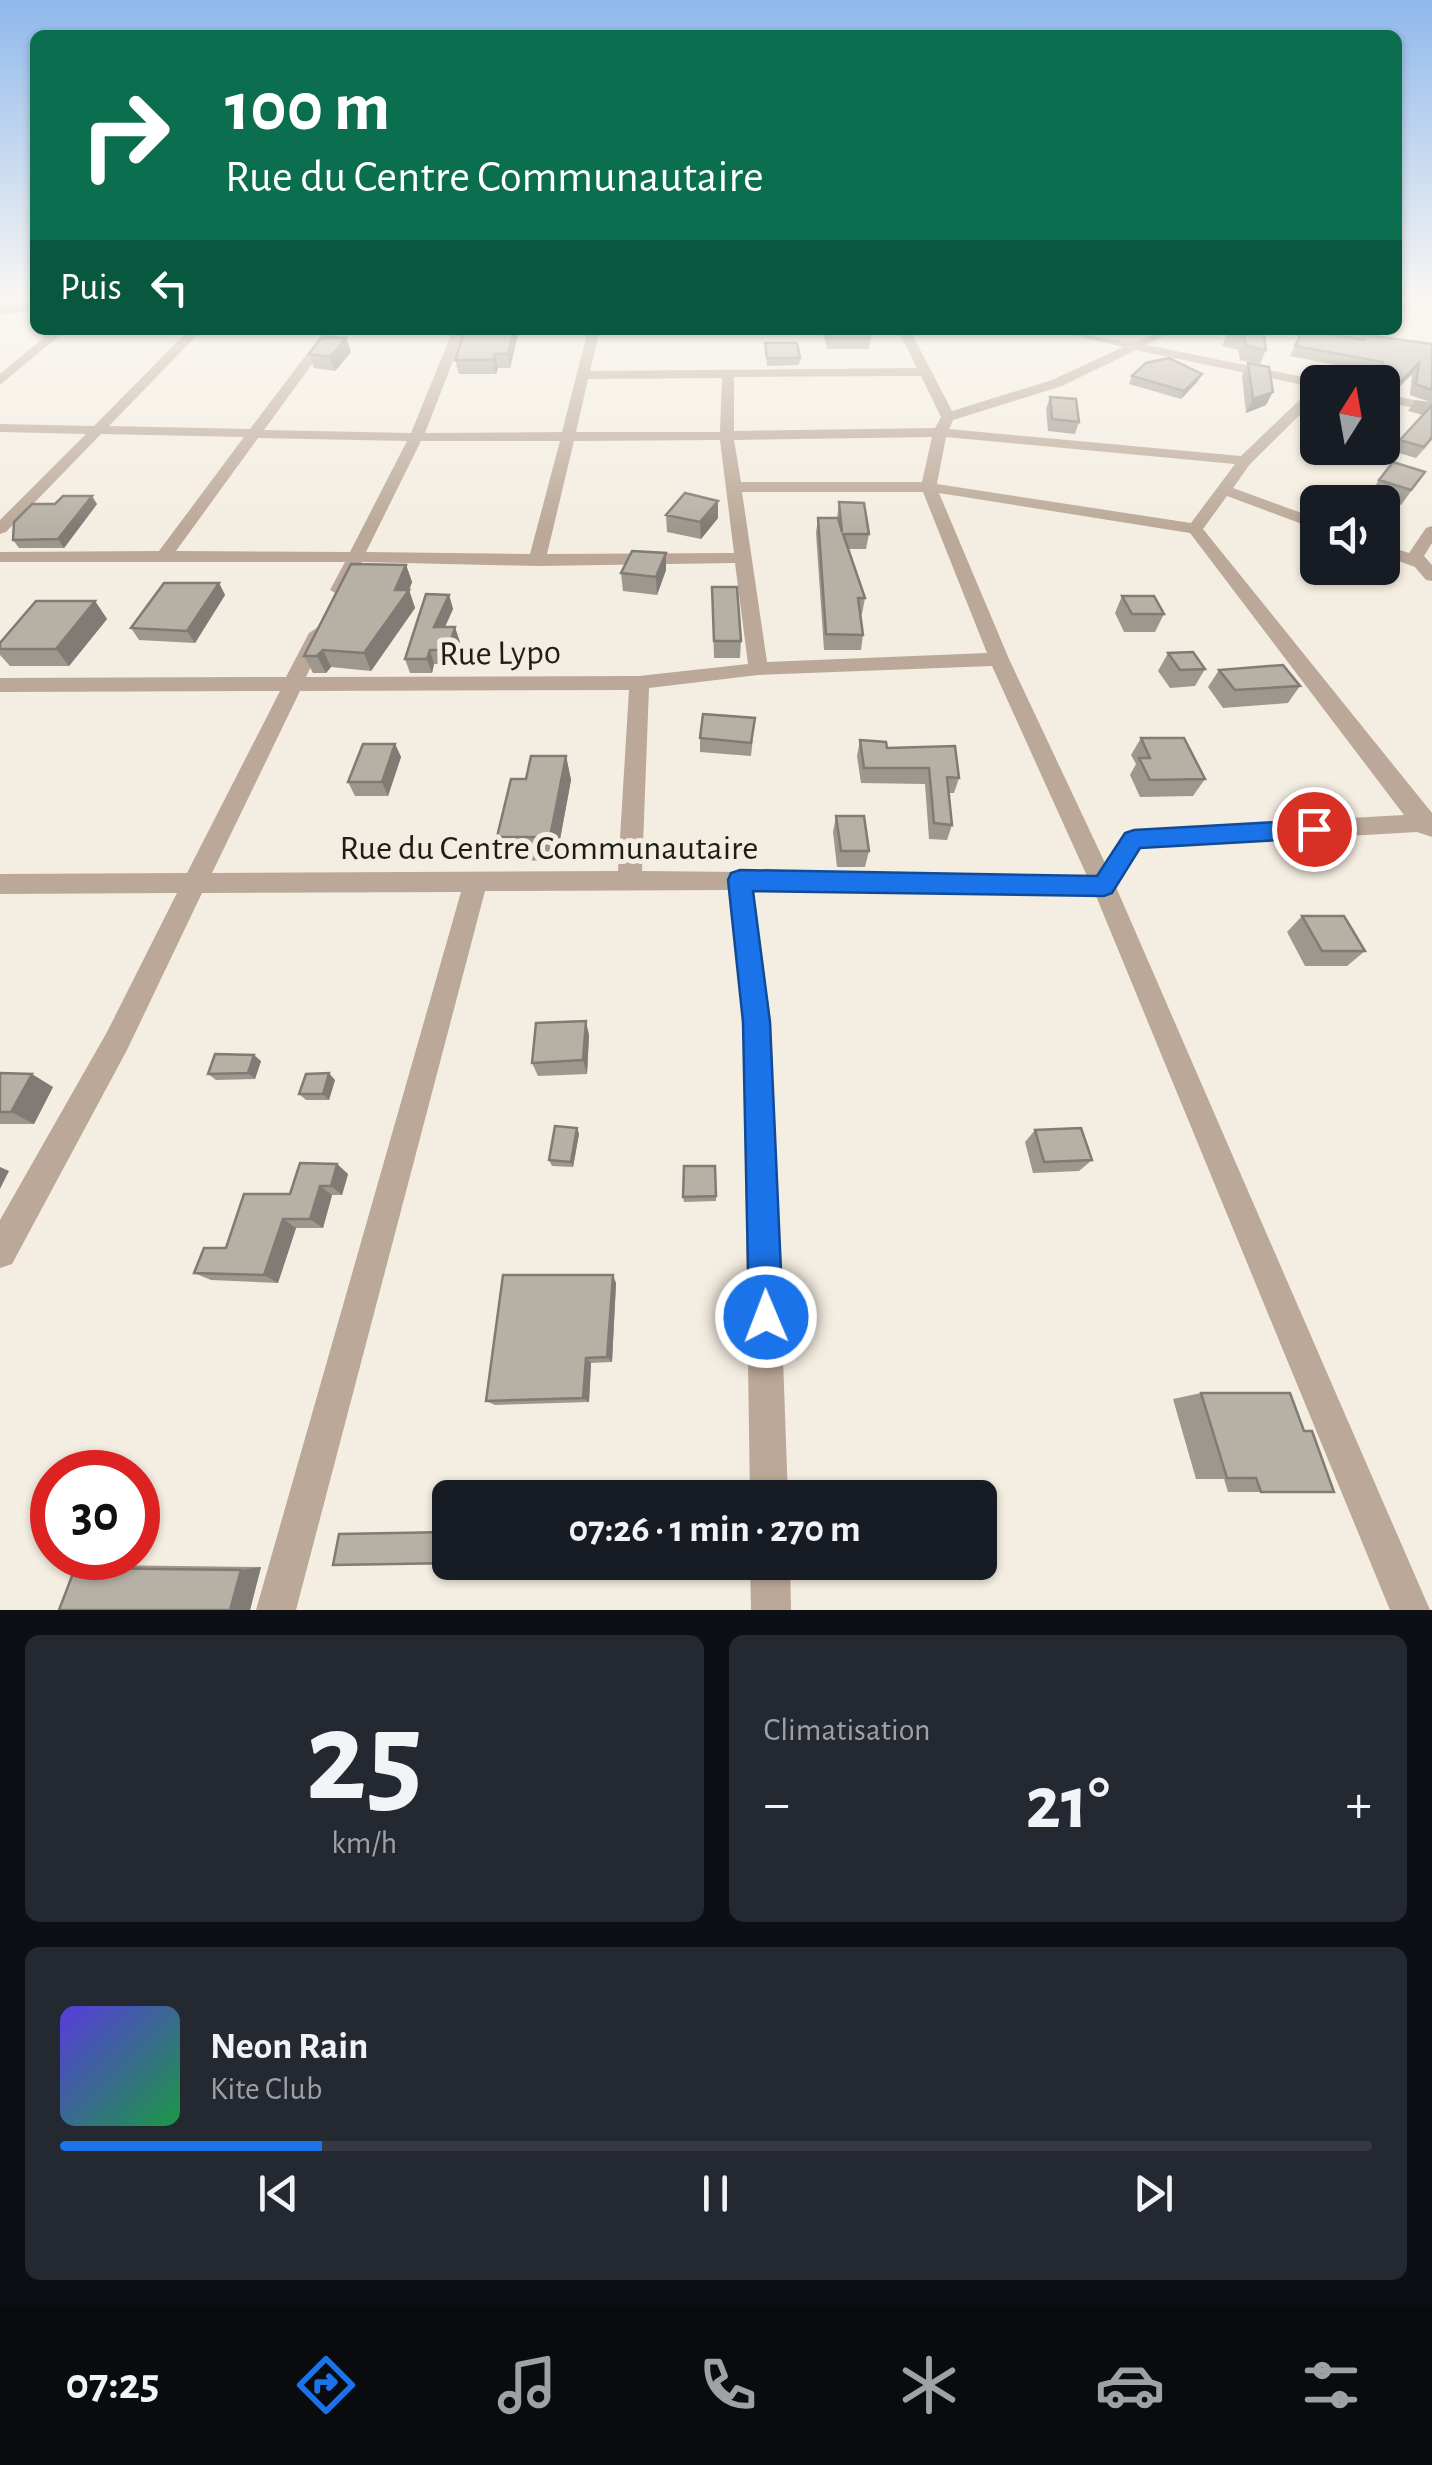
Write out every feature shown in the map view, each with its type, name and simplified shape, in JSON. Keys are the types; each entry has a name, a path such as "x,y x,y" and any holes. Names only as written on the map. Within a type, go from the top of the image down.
{"street":[{"path":"0,530 149,378"},
{"path":"165,554 297,378"},
{"path":"0,1252 117,1042 416,437 440,378"},
{"path":"537,561 584,378"},
{"path":"728,378 727,437 732,488 758,669"},
{"path":"926,378 948,417"},
{"path":"1068,378 948,417 940,432 930,487 999,659 1104,886 1410,1610"},
{"path":"1400,401 1432,408"},
{"path":"1195,529 1245,461 1300,405"},
{"path":"0,428 416,437 940,432 1245,461"},
{"path":"732,488 930,487 1195,529 1429,826"},
{"path":"1224,490 1300,518"},
{"path":"1417,562 1416,552 1432,531"},
{"path":"0,557 165,554 537,561 743,558"},
{"path":"1400,556 1417,562 1432,576"},
{"name":"Rue Lypo","path":"0,685 291,687 639,682 758,669 999,659"},
{"path":"629,881 639,682"},
{"path":"1104,886 1134,840 1429,826"},
{"path":"740,880 756,1022 769,1480"},
{"name":"Rue du Centre Communautaire","path":"0,884 740,880 1104,886"},
{"path":"276,1610 476,881"},
{"path":"770,1580 771,1610"}],"building":[{"path":"1139,378 1198,378 1184,391"},
{"path":"1250,378 1271,378 1273,392 1253,399"},
{"path":"1417,378 1432,378 1432,390 1416,384"},
{"path":"1050,397 1076,399 1079,422 1052,419"},
{"path":"1432,405 1432,437 1424,447 1400,440"},
{"path":"1391,465 1425,472 1411,490 1379,480"},
{"path":"685,493 718,501 700,522 666,515"},
{"path":"63,496 92,496 58,539 13,540 14,522 32,504 55,504"},
{"path":"839,502 864,503 869,534 843,534 865,598 858,598 863,635 826,634 818,518 838,518 842,532"},
{"path":"632,551 666,553 656,577 621,573"},
{"path":"351,564 406,565 395,590 409,590 364,653 323,650 317,656 304,656"},
{"path":"164,583 219,583 187,631 131,628"},
{"path":"712,587 737,587 741,641 714,641"},
{"path":"426,594 449,595 434,627 455,627 448,650 430,650 427,659 405,659"},
{"path":"1122,596 1154,596 1164,614 1132,614"},
{"path":"36,601 95,601 56,649 0,649 0,643"},
{"path":"1193,652 1205,669 1180,670 1168,653"},
{"path":"1283,665 1300,686 1235,690 1219,670"},
{"path":"703,714 755,718 751,743 700,738"},
{"path":"1141,738 1184,738 1205,779 1150,780 1139,758 1150,758"},
{"path":"860,740 886,742 887,748 955,746 959,778 947,777 952,825 934,823 929,768 864,768"},
{"path":"363,744 395,744 382,782 348,782"},
{"path":"531,756 566,756 550,837 497,837 511,779 526,779"},
{"path":"836,816 864,816 869,851 841,851"},
{"path":"1302,916 1344,916 1365,951 1322,951"},
{"path":"586,1021 583,1060 532,1063 536,1023"},
{"path":"215,1054 254,1055 248,1073 208,1074"},
{"path":"0,1073 32,1074 11,1112 0,1112"},
{"path":"329,1073 323,1094 299,1094 306,1074"},
{"path":"555,1126 577,1128 571,1162 549,1160"},
{"path":"1081,1128 1092,1160 1044,1162 1035,1130"},
{"path":"300,1163 337,1164 331,1186 320,1186 310,1219 283,1219 264,1275 194,1273 204,1248 226,1248 244,1194 290,1194"},
{"path":"684,1166 715,1166 716,1196 683,1197"},
{"path":"503,1275 613,1275 607,1357 586,1358 583,1398 486,1401"},
{"path":"1201,1393 1290,1393 1304,1431 1312,1431 1334,1492 1261,1492 1256,1478 1227,1478"},
{"path":"432,1532 432,1563 333,1565 339,1534"},
{"path":"160,1569 241,1570 230,1610 59,1610 70,1580 160,1580"}],"route":[{"path":"766,1317 756,1022 740,880 1104,886 1134,840 1314,829"}]}
